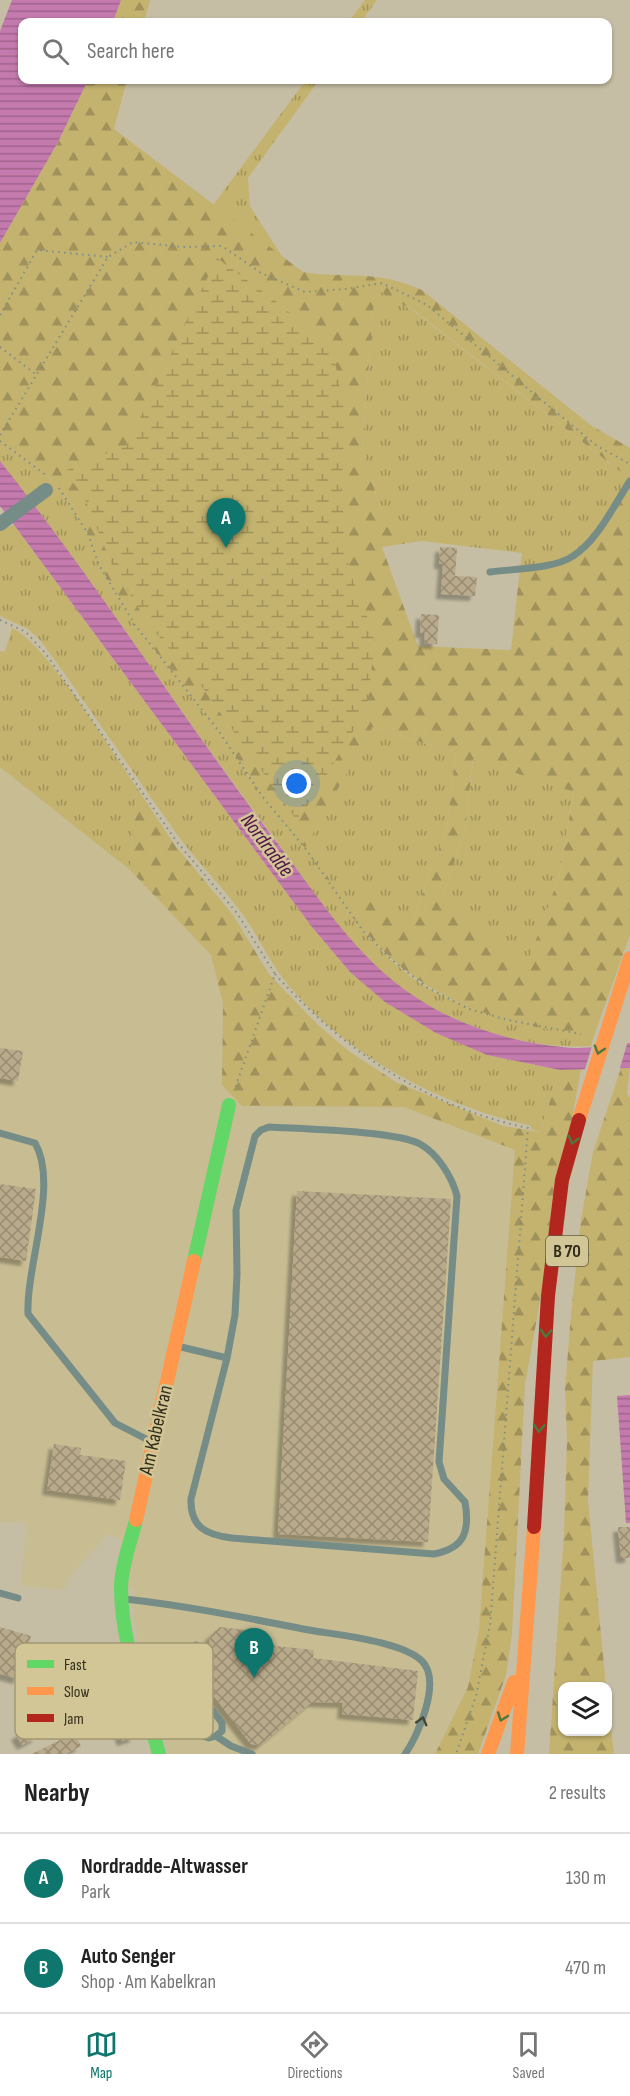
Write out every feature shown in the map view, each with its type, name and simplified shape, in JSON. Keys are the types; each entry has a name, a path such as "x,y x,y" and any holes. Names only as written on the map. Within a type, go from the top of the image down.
{"main road":[{"name":"B 70","path":"517,1754 527,1643 553,1244 562,1180 589,1084 630,958"},
{"path":"603,1090 630,1004"},
{"name":"Am Kabelkran","path":"127,1643 122,1599 125,1566 230,1105"},
{"name":"B 70","path":"545,1570 561,1308 572,1215"},
{"path":"488,1754 513,1686 519,1655 527,1643"},
{"name":"Am Kabelkran","path":"155,1739 159,1754"}],"street":[{"path":"1,523 47,485"}],"lane":[{"path":"490,572 542,566 573,557 594,536 630,481"},
{"path":"269,1127 400,1137 421,1144 453,1182 457,1196 439,1462 444,1479 465,1502 466,1531 459,1543 447,1551 434,1554 212,1536 201,1530 194,1521 191,1499 226,1358 235,1315 236,1210 250,1152 255,1137 261,1130 269,1127"},
{"path":"0,1133 35,1143 44,1157 44,1185 28,1295 28,1314 115,1423 153,1443"},
{"path":"175,1346 226,1358"},
{"path":"0,1593 18,1598"},
{"path":"122,1599 221,1611 369,1640 411,1653 423,1662 429,1673 429,1685 422,1725 405,1754"},
{"path":"213,1711 222,1723 222,1731 213,1737"},
{"path":"216,1736 231,1746 252,1754"}],"path":[{"path":"0,435 38,376 108,257 133,242 182,247 222,246 261,273 305,292 382,283 428,305 597,446 630,464"},
{"path":"0,315 37,250 108,257"},
{"path":"0,347 38,376"},
{"path":"0,441 47,485 88,534 99,565 135,625 218,730 262,796 305,848 363,931 392,960 428,988 469,1009 507,1020 581,1035"},
{"path":"0,620 26,632 46,654 177,842 237,913 275,974 320,1022 353,1049 396,1078 503,1123 528,1128 490,1625 476,1696 456,1754"},
{"path":"230,1105 275,974"}],"shaded area":[{"path":"0,767 130,870 211,955 223,1004 222,1085 242,1105 404,1107 515,1150 479,1630 468,1687 435,1754 169,1754 165,1739 213,1739 213,1643 138,1643 134,1619 134,1589 121,1586 124,1542 108,1534 70,1577 64,1590 21,1586 26,1523 0,1522"}],"green space":[{"path":"121,0 150,0 145,18 114,18"},
{"path":"365,0 377,0 364,18 351,18"},
{"path":"86,84 126,84 114,129 303,272 390,279 422,290 592,426 630,448 630,479 416,312 375,289 362,449 380,507 421,541 382,547 418,646 511,650 520,568 573,557 594,536 630,481 630,935 594,1036 522,1024 457,1002 428,986 400,966 374,942 350,913 371,892 413,920 447,827 456,753 372,727 305,848 262,796 218,730 135,625 99,565 88,534 56,483 0,441 0,243 58,142","holes":["473,759 574,792 559,877 525,970 462,920 443,895 465,831"]},
{"path":"303,84 316,84 248,178 250,206 283,258 213,205"},
{"path":"217,258 281,305 333,353 346,417 341,488 349,569 375,638 367,708 298,822 202,687 149,625 112,565 82,492 62,472 127,445"},
{"path":"375,288 415,312 630,479 594,536 573,557 520,568 522,553 421,541 380,507 362,449"},
{"path":"0,441 56,483 88,534 99,565 135,625 218,730 262,796 305,847 372,727 456,753 447,827 413,920 363,931 394,963 430,989 467,1006 509,1020 594,1036 591,1046 535,1043 480,1029 428,1005 404,990 366,958 324,907 70,553 0,461"},
{"path":"14,525 312,927 350,972 487,1055 560,1070 540,1132 531,1129 531,1126 460,1104 392,1071 330,1027 303,1001 279,973 240,911 179,837 40,640 28,629 0,616 0,530"},
{"path":"12,628 27,638 61,676 137,788 130,870 0,767 0,651 5,652"},
{"path":"473,759 574,791 559,877 525,971 462,920 443,895 465,831"},
{"path":"137,788 174,844 233,915 269,974 318,1025 350,1052 396,1082 503,1126 540,1132 560,1070 581,1069 525,1385 512,1634 506,1675 478,1754 435,1754 468,1687 479,1630 515,1150 404,1107 242,1106 222,1085 223,1004 211,955 130,870"},
{"path":"621,1068 630,1068 627,1094 630,1098 630,1357 593,1361 588,1500 606,1682 558,1682 558,1736 612,1736 614,1754 549,1754 564,1533 567,1441 565,1389 581,1220 593,1152"}],"water":[{"path":"12,0 121,0 114,18 18,18 18,84 86,84 58,142 0,243 0,31"},
{"name":"Nordradde","path":"0,461 71,554 240,793 339,925 375,965 433,1008 450,1017 505,1037 570,1048 630,1043 630,1068 560,1070 487,1055 436,1033 385,1002 350,972 312,927 0,506"},
{"path":"630,1395 630,1523 626,1523 617,1396"}],"pier":[{"path":"628,1041 619,1071 584,1072 593,1043"}],"building":[{"path":"440,547 457,548 455,576 477,577 475,596 441,594 443,564 439,564"},
{"path":"421,614 439,615 437,644 424,643 425,633 420,633"},
{"path":"0,1048 23,1051 18,1081 0,1078"},
{"path":"0,1184 36,1189 26,1261 0,1257"},
{"path":"297,1191 451,1199 428,1542 278,1534"},
{"path":"54,1444 81,1448 80,1455 126,1461 120,1500 47,1490"},
{"path":"618,1527 630,1527 630,1558 621,1558"},
{"path":"0,1627 31,1636 29,1643 15,1643 15,1678 0,1674"},
{"path":"220,1627 263,1632 275,1646 314,1650 313,1658 418,1671 413,1720 342,1714 343,1703 312,1702 260,1745 251,1744 213,1695 213,1643 209,1643 210,1636"},
{"path":"18,1739 33,1739 22,1745"},
{"path":"62,1739 77,1739 81,1746 65,1754 32,1754"}],"traffic: fast":[{"path":"194,1261 229,1105"},
{"path":"127,1643 121,1588 136,1520"},
{"path":"155,1739 159,1754"}],"traffic: slow":[{"path":"579,1120 630,958"},
{"path":"136,1520 194,1261"},
{"path":"517,1754 534,1527"},
{"path":"488,1754 514,1682"}],"traffic: jam":[{"path":"534,1527 548,1296 562,1180 579,1120"}],"place":[{"name":"Nordradde-Altwasser","path":"226,548"},
{"name":"Auto Senger","path":"254,1678"}]}
